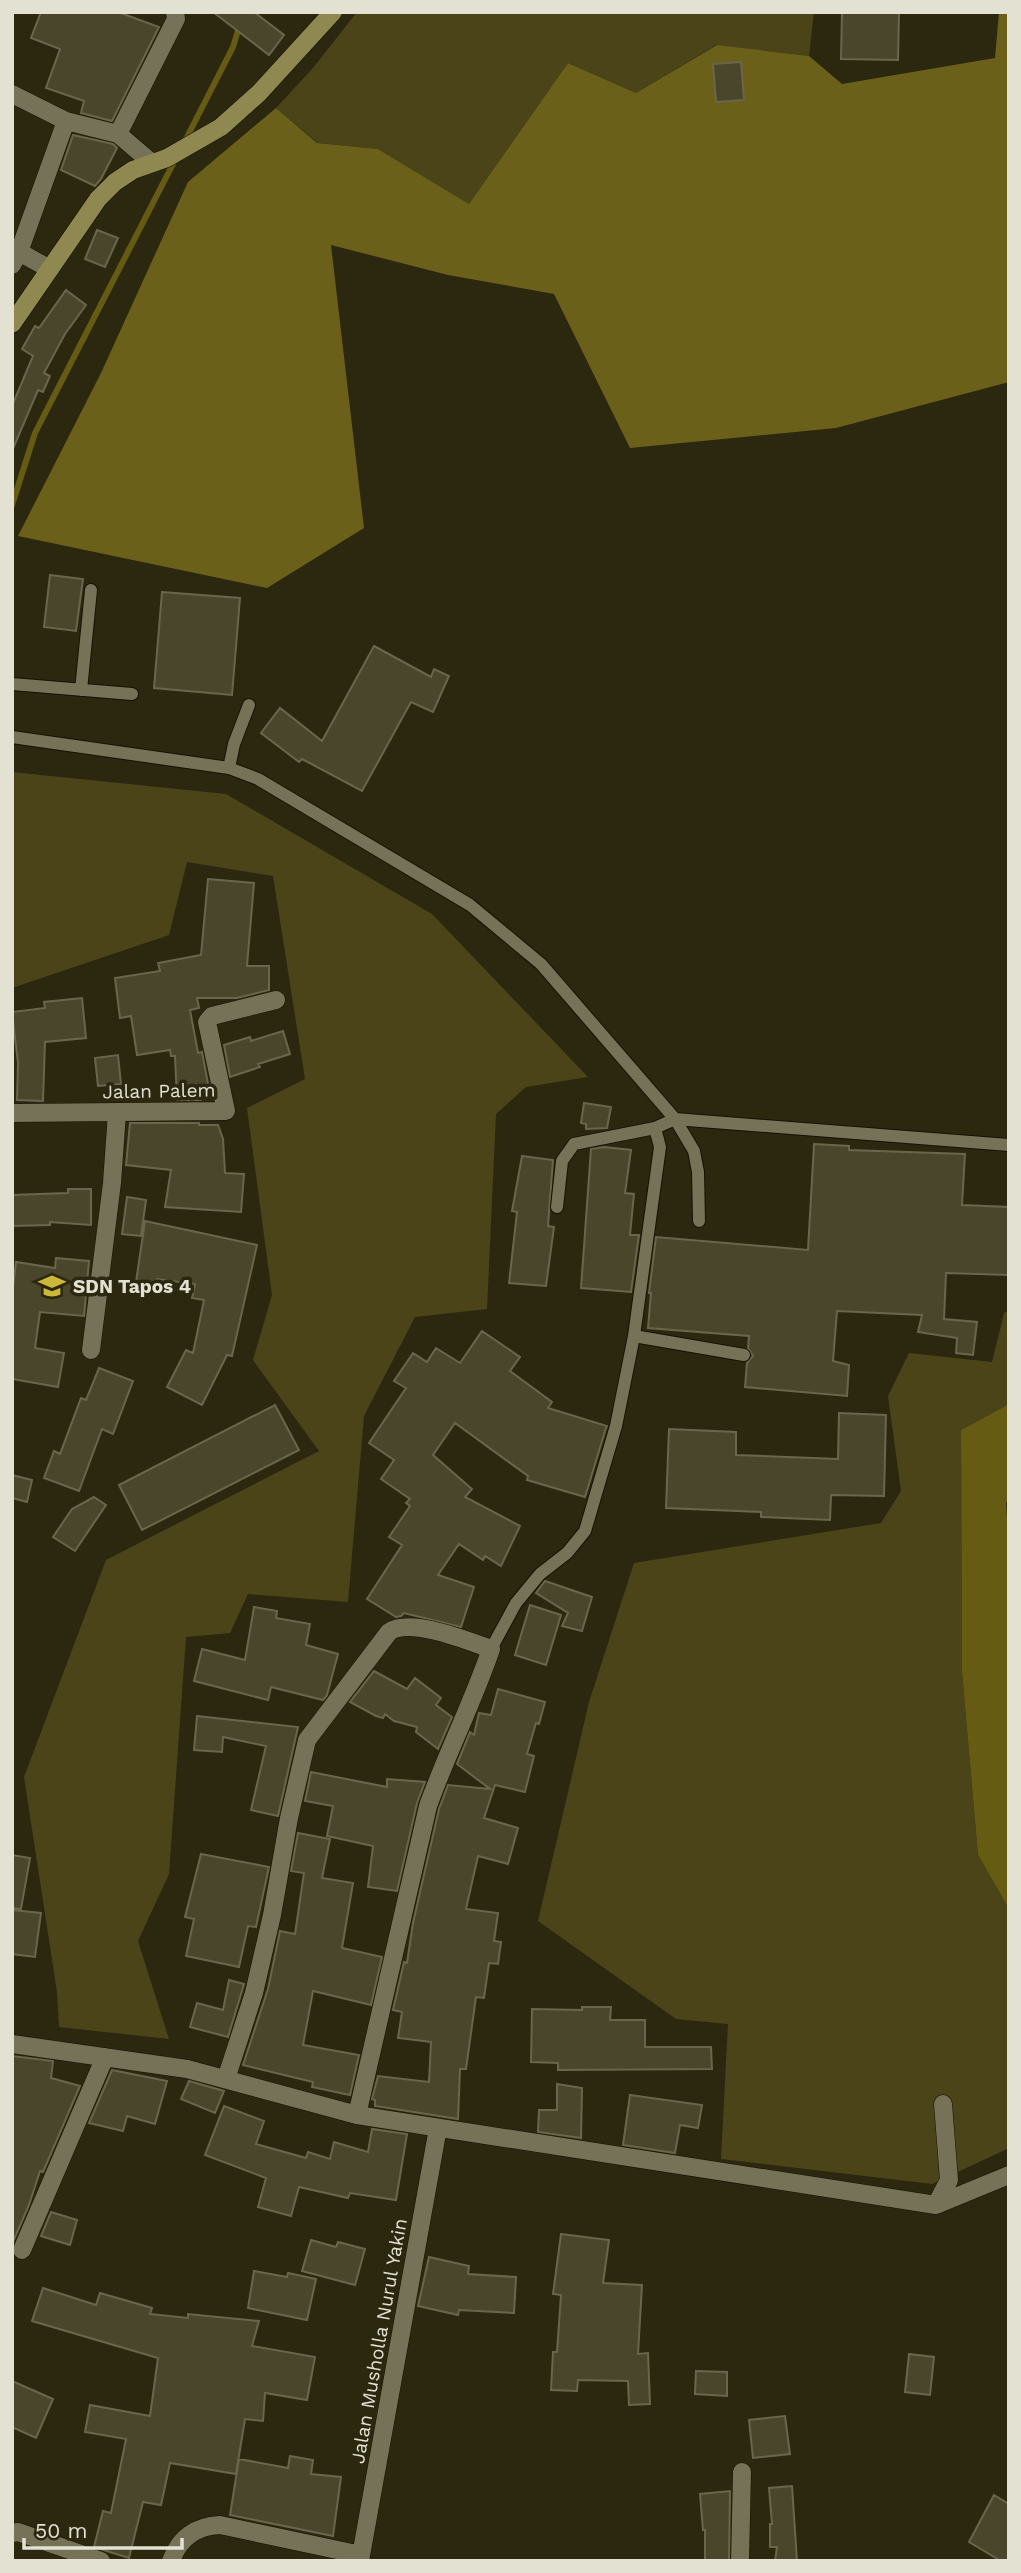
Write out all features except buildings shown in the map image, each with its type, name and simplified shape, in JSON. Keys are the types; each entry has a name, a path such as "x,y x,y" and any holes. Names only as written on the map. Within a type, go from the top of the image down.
{"main road":[{"path":"12,323 98,200 115,182 133,170 193,144 221,127 260,93 333,12"}],"street":[{"path":"118,134 176,19 175,12"},
{"path":"12,94 66,121 118,134 159,160"},
{"path":"50,269 16,258 66,121"},
{"name":"Jalan Palem","path":"12,1113 226,1111 207,1022 212,1016 276,1000"},
{"path":"91,1350 112,1183 117,1113"},
{"path":"226,2079 257,1980 307,1740 385,1636 394,1628 441,1631 491,1649 428,1806 357,2115"},
{"path":"12,2044 187,2069 357,2115 936,2206 1009,2175"},
{"path":"22,2250 105,2057"},
{"path":"936,2206 948,2180 943,2104"},
{"name":"Jalan Musholla Nurul Yakin","path":"361,2558 438,2128"},
{"path":"740,2561 742,2472"},
{"path":"171,2561 176,2548 190,2534 208,2526 220,2525 361,2558"},
{"path":"12,2533 18,2532 101,2561"}],"lane":[{"path":"81,690 91,590"},
{"path":"12,684 132,694"},
{"path":"229,768 234,744 250,705"},
{"path":"12,737 229,768 258,779 470,905 541,964 675,1119 694,1151 698,1172 699,1221"},
{"path":"557,1207 562,1161 574,1144 655,1128 675,1119 1009,1145"},
{"path":"491,1649 516,1603 540,1574 567,1553 585,1531 616,1426 634,1336 660,1147 655,1128"},
{"path":"634,1336 744,1355"}],"shaded area":[{"path":"357,12 814,12 809,56 716,45 636,93 568,63 469,204 378,149 318,143 276,108 313,68"},
{"path":"999,12 1009,12 1009,382 836,428 630,448 554,294 448,275 331,245 364,528 267,588 18,536 101,373 188,182 276,108 317,143 378,149 469,204 568,63 636,93 717,45 809,56 842,84 995,58"},
{"path":"12,772 226,794 432,914 588,1077 526,1087 496,1114 487,1309 415,1317 364,1416 348,1602 248,1594 230,1633 186,1637 169,1874 138,1941 169,2039 59,2027 57,1992 24,1777 106,1560 319,1451 253,1360 272,1295 247,1108 305,1079 273,876 187,862 169,935 12,988"},
{"path":"1009,1310 1009,1404 961,1430 962,1672 978,1855 1009,1909 1009,2148 932,2184 721,2159 728,2024 676,2019 538,1921 589,1702 634,1563 881,1523 901,1491 888,1396 909,1353 992,1362 1004,1313"},
{"path":"1009,1404 1009,1499 1006,1503 1009,1546 1009,1909 978,1855 962,1672 961,1430"}],"waterway":[{"path":"185,141 233,47 240,24"},
{"path":"12,505 35,433 175,160"}],"place":[{"name":"SDN Tapos 4","path":"52,1286"}]}
